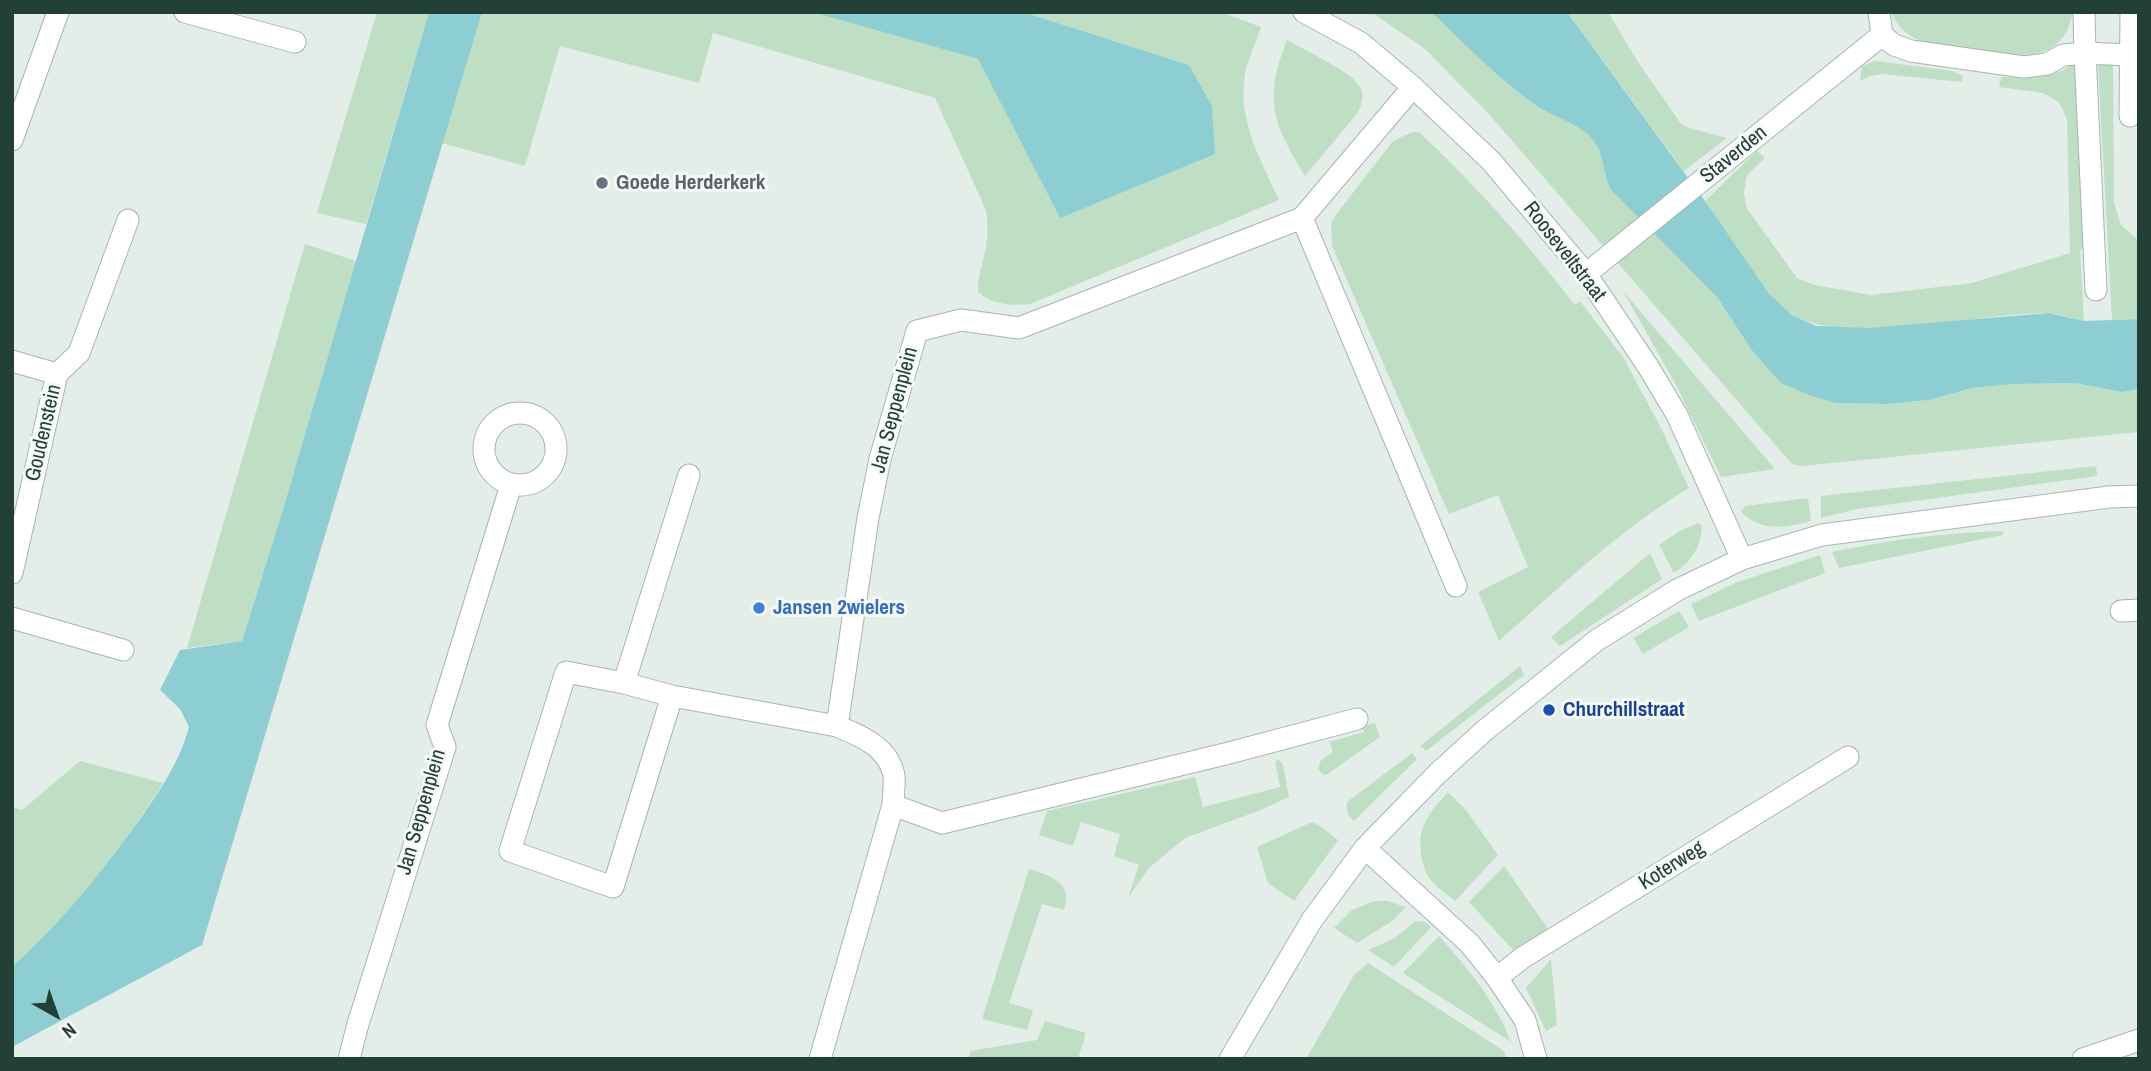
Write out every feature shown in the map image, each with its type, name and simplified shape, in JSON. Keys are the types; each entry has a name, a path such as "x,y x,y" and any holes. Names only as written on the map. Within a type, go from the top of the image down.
{"street":[{"path":"12,140 58,12"},
{"path":"185,12 295,42"},
{"name":"Rooseveltstraat","path":"1304,12 1361,43 1413,87 1490,161 1586,274 1649,368 1676,415 1741,559"},
{"path":"1879,12 1882,35 1894,45 1912,51 2024,67 2047,64 2063,55 2130,55"},
{"path":"2084,12 2095,290"},
{"path":"2130,117 2131,12"},
{"name":"Staverden","path":"1586,274 1882,35"},
{"name":"Jan Seppenplein","path":"837,726 868,518 880,459 917,331 961,320 1019,328 1302,218 1413,87"},
{"path":"1302,218 1456,586"},
{"name":"Goudenstein","path":"12,573 57,374 79,353 128,220"},
{"name":"Goudenstein","path":"12,361 57,374"},
{"path":"624,682 689,475"},
{"name":"Jan Seppenplein","path":"349,1059 444,747 437,725 511,485"},
{"path":"1230,1059 1312,920 1365,848 1437,774 1475,740 1597,640 1677,590 1741,559 1822,535 2109,497 2139,496"},
{"path":"12,618 123,650"},
{"path":"671,696 613,887 510,851 566,672 624,682 671,696 837,726 873,742 887,759 894,775 893,805 820,1059"},
{"path":"893,805 942,822 1230,753 1357,719"},
{"name":"Koterweg","path":"1497,978 1521,958 1848,757"},
{"path":"1365,848 1470,944 1525,1020 1536,1059"},
{"path":"2083,1059 2139,1040"}],"green space":[{"path":"377,12 429,12 366,224 317,213"},
{"path":"482,12 812,12 978,59 1060,218 1189,65 1023,12 1221,12 1261,27 1245,74 1244,107 1258,155 1279,200 1030,304 1003,304 978,292 987,241 986,210 935,98 713,33 699,83 560,46 525,166 442,143"},
{"path":"1371,12 1431,12 1523,96 1584,131 1599,149 1611,190 1717,297 1751,349 1836,403 1886,404 1929,400 1972,388 2014,384 2075,383 2122,392 2139,389 2139,432 1802,466 1792,464 1488,113 1425,49"},
{"path":"1567,12 1608,12 1638,62 1681,124 1727,138 1684,171"},
{"path":"1891,12 2072,14 2066,34 2057,43 2039,53 2019,54 1969,51 1925,43 1902,29"},
{"path":"1287,40 1345,73 1358,84 1362,96 1356,115 1305,176 1285,141 1275,111 1275,79"},
{"path":"1875,61 1953,71 1963,76 1962,82 1882,74 1860,81 1862,66"},
{"path":"2073,63 2077,64 2086,246 2080,250 2084,321 2047,313 1880,328 1846,328 1816,324 1793,315 1767,293 1744,263 1705,201 1757,151 1765,158 1747,175 1744,192 1746,207 1797,278 1815,285 1871,295 1972,283 2070,253 2067,119 2059,102 2043,93 1999,87 2001,77 2048,75"},
{"path":"2113,63 2114,203 2121,225 2139,241 2139,319 2112,320 2098,64"},
{"path":"1412,132 1419,132 1481,194 1575,305 1580,301 1623,357 1689,488 1614,541 1499,641 1478,592 1528,567 1498,495 1449,514 1332,246 1331,224 1335,216 1393,141"},
{"path":"305,244 356,261 242,641 187,648"},
{"path":"1623,291 1775,469 1721,477 1676,385"},
{"path":"2096,466 2097,476 1857,509 1821,518 1821,496"},
{"path":"1808,498 1811,521 1783,527 1757,523 1741,512 1745,506"},
{"path":"1698,523 1702,526 1697,547 1686,564 1674,573 1659,545"},
{"path":"2003,531 2003,535 1839,568 1832,552 1917,538"},
{"path":"1650,553 1662,579 1560,646 1551,637"},
{"path":"1820,555 1825,573 1699,621 1691,604 1735,583"},
{"path":"1679,611 1689,627 1643,654 1633,638"},
{"path":"1520,666 1524,675 1426,751 1420,746"},
{"path":"1375,723 1380,737 1323,775 1318,769 1321,760 1333,752 1329,742 1364,732 1363,726"},
{"path":"1412,753 1417,759 1354,821 1347,813 1347,802"},
{"path":"1279,760 1283,765 1289,797 1185,838 1149,868 1128,898 1139,865 1114,856 1120,834 1081,822 1073,846 1039,835 1047,811 1195,777 1203,807 1280,787 1275,761"},
{"path":"80,761 163,783 94,880 55,925 12,967 12,807 22,810"},
{"path":"1448,792 1466,810 1498,855 1455,901 1429,877 1420,848 1425,822"},
{"path":"1312,822 1338,840 1294,901 1268,883 1257,847"},
{"path":"1504,866 1548,929 1514,951 1469,902"},
{"path":"1029,869 1052,877 1058,882 1066,893 1066,901 1064,910 1042,904 1009,1003 1033,1010 1027,1030 982,1019"},
{"path":"1375,901 1387,901 1406,907 1392,921 1357,943 1334,928 1352,910"},
{"path":"1415,921 1425,922 1431,927 1394,967 1368,950 1395,938"},
{"path":"1439,936 1489,999 1511,1042 1403,973"},
{"path":"1551,959 1557,1025 1546,1031 1526,988"},
{"path":"1368,963 1504,1051 1507,1059 1306,1059 1354,975"},
{"path":"1045,1021 1086,1033 1078,1059 969,1059 970,1051 1037,1040"}],"water":[{"path":"429,12 482,12 202,945 12,1047 12,967 76,902 105,867 158,793 185,741 189,727 180,709 160,690 180,650 242,641"},
{"path":"812,12 1023,12 1189,65 1212,106 1215,154 1060,218 978,59"},
{"path":"1431,12 1567,12 1705,201 1769,294 1792,315 1816,326 1869,328 2049,313 2084,321 2139,319 2139,389 2122,392 2075,383 2014,384 1972,388 1929,400 1886,404 1836,403 1781,383 1751,349 1717,297 1611,190 1599,149 1590,137 1523,96"}],"place":[{"name":"Goede Herderkerk","path":"602,183"},
{"name":"Jansen 2wielers","path":"759,608"},
{"name":"Churchillstraat","path":"1549,710"}]}
